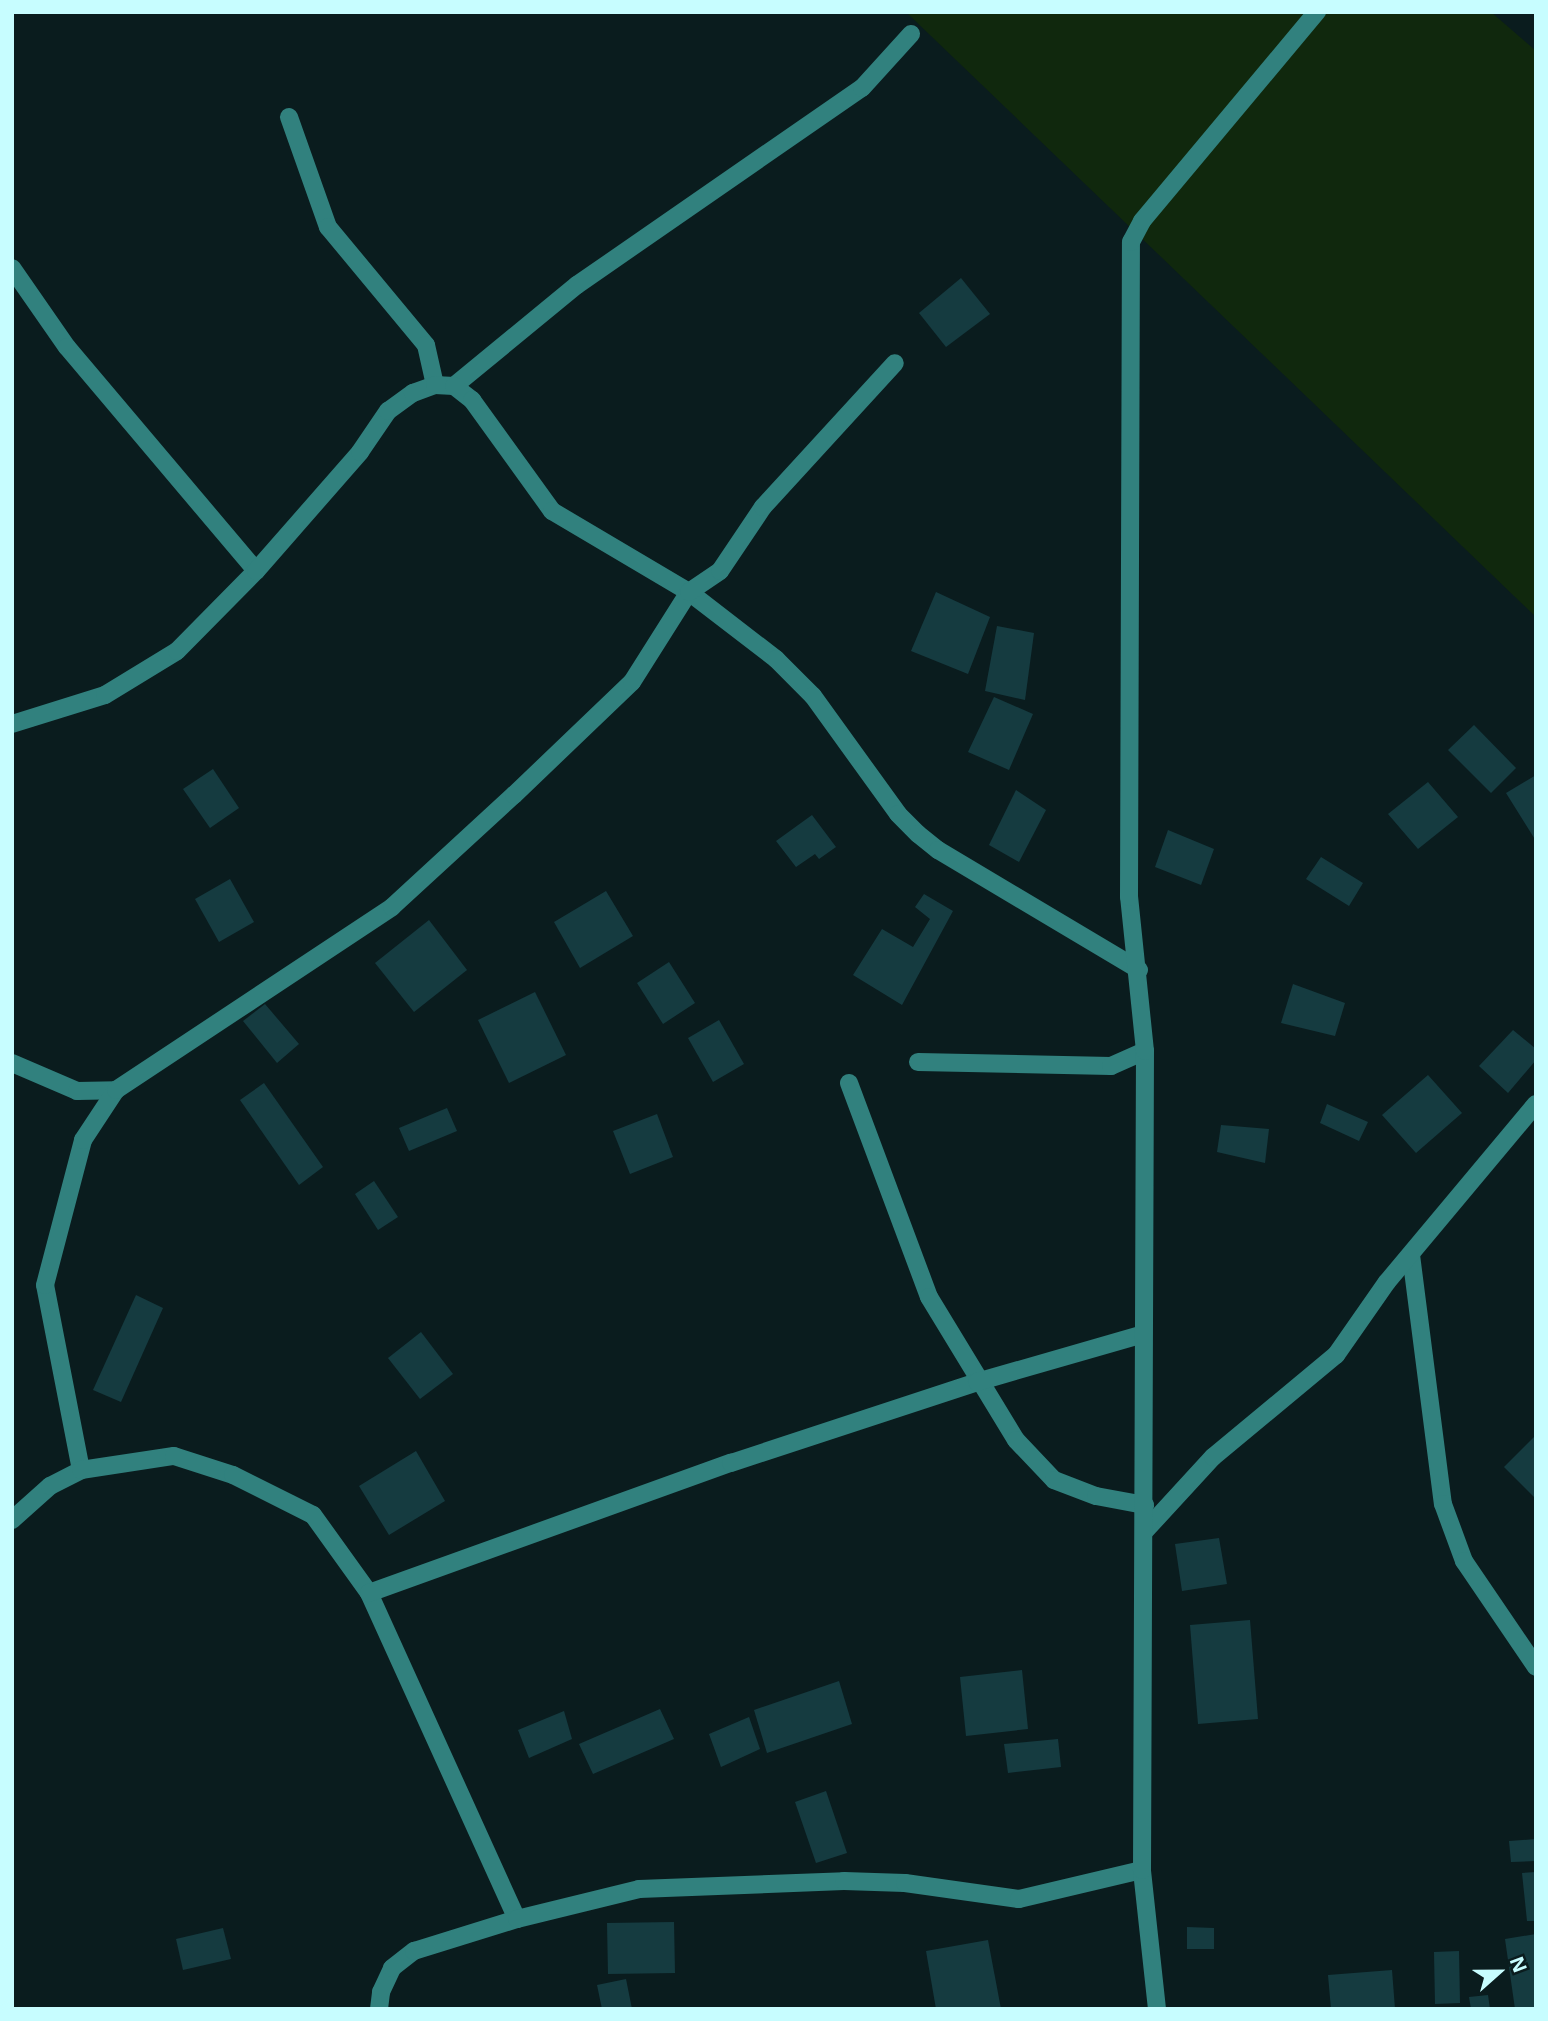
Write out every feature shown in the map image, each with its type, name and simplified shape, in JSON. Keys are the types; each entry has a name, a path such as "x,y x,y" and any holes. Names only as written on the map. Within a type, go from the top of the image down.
{"street":[{"path":"1157,2009 1142,1870 1145,1505 1144,1051 1139,970 1129,897 1131,242 1142,221 1317,12"},
{"path":"454,386 577,285 862,88 911,34"},
{"path":"289,117 328,227 426,345 435,385"},
{"path":"12,268 67,347 256,571"},
{"path":"81,1470 46,1285 83,1140 116,1090 392,907 632,682 688,592 720,572 763,507 895,363"},
{"path":"12,724 105,695 177,651 256,571 360,452 388,411 413,393 435,385 454,386 472,400 552,511 688,592 743,630 813,696 898,814 918,834 938,850 1139,970"},
{"path":"918,1062 1111,1066 1144,1051"},
{"path":"12,1063 77,1091 116,1090"},
{"path":"849,1083 929,1297 977,1382 1016,1440 1054,1480 1096,1496 1145,1505"},
{"path":"1144,1532 1213,1458 1336,1355 1411,1255 1536,1104"},
{"path":"1411,1255 1443,1504 1464,1561 1536,1667"},
{"path":"369,1593 731,1463 977,1382 1143,1334"},
{"path":"12,1520 50,1486 81,1470 174,1456 233,1475 313,1515 369,1593 517,1919"},
{"path":"379,2009 381,1992 392,1968 414,1951 517,1919 639,1889 844,1881 905,1883 1019,1899 1142,1870"}],"green space":[{"path":"906,12 1491,12 1536,51 1536,617"}],"building":[{"path":"961,278 990,314 946,347 919,313"},
{"path":"936,592 990,617 968,674 911,651"},
{"path":"997,626 1034,633 1025,700 985,691"},
{"path":"994,697 1033,714 1009,770 968,752"},
{"path":"1474,725 1516,768 1491,793 1448,750"},
{"path":"213,769 239,808 210,828 183,789"},
{"path":"1536,775 1536,841 1506,793"},
{"path":"1428,782 1458,817 1418,849 1388,814"},
{"path":"1016,790 1046,810 1019,862 989,845"},
{"path":"812,815 836,847 819,859 815,854 796,867 776,841"},
{"path":"1168,830 1214,849 1201,885 1155,867"},
{"path":"1321,857 1363,883 1349,906 1306,879"},
{"path":"230,879 254,922 219,942 195,899"},
{"path":"606,891 633,936 580,968 554,922"},
{"path":"924,894 953,911 902,1005 853,975 882,929 913,947 930,919 915,907"},
{"path":"429,920 467,970 414,1012 375,963"},
{"path":"669,962 695,1003 663,1024 637,983"},
{"path":"1293,984 1345,1003 1335,1036 1281,1023"},
{"path":"535,992 566,1055 509,1083 478,1020"},
{"path":"265,1004 299,1044 277,1063 243,1021"},
{"path":"719,1020 744,1064 713,1082 688,1038"},
{"path":"1513,1030 1536,1049 1536,1060 1508,1093 1479,1066"},
{"path":"1428,1075 1462,1113 1416,1153 1382,1115"},
{"path":"264,1083 323,1167 299,1185 240,1100"},
{"path":"1327,1104 1368,1122 1359,1141 1320,1123"},
{"path":"447,1108 457,1131 409,1151 399,1128"},
{"path":"657,1114 673,1157 630,1174 613,1131"},
{"path":"1221,1125 1269,1129 1265,1163 1217,1152"},
{"path":"374,1181 398,1217 378,1230 355,1194"},
{"path":"136,1295 163,1308 121,1402 93,1390"},
{"path":"421,1332 453,1374 420,1399 388,1358"},
{"path":"1536,1435 1536,1499 1504,1467"},
{"path":"416,1451 445,1501 389,1535 359,1486"},
{"path":"1219,1538 1227,1584 1182,1591 1175,1544"},
{"path":"1250,1620 1258,1719 1198,1724 1190,1625"},
{"path":"1022,1670 1028,1729 966,1736 960,1677"},
{"path":"839,1681 852,1724 767,1753 754,1710"},
{"path":"660,1709 674,1739 593,1774 579,1744"},
{"path":"564,1711 572,1739 529,1758 518,1730"},
{"path":"749,1717 760,1749 721,1767 709,1734"},
{"path":"1058,1739 1061,1767 1008,1773 1004,1744"},
{"path":"826,1791 847,1853 816,1863 795,1802"},
{"path":"1536,1839 1536,1861 1511,1862 1509,1841"},
{"path":"1536,1872 1536,1921 1527,1921 1522,1873"},
{"path":"674,1922 675,1973 608,1974 607,1923"},
{"path":"1187,1927 1214,1928 1214,1949 1187,1949"},
{"path":"223,1928 231,1959 183,1970 176,1939"},
{"path":"1536,1934 1536,2009 1515,2009 1505,1939"},
{"path":"988,1940 1001,2009 936,2009 926,1951"},
{"path":"1459,1951 1460,2003 1435,2004 1434,1952"},
{"path":"1392,1970 1395,2009 1331,2009 1328,1975"},
{"path":"626,1979 632,2009 602,2009 597,1985"},
{"path":"1488,1995 1490,2009 1471,2009 1469,1997"}]}
